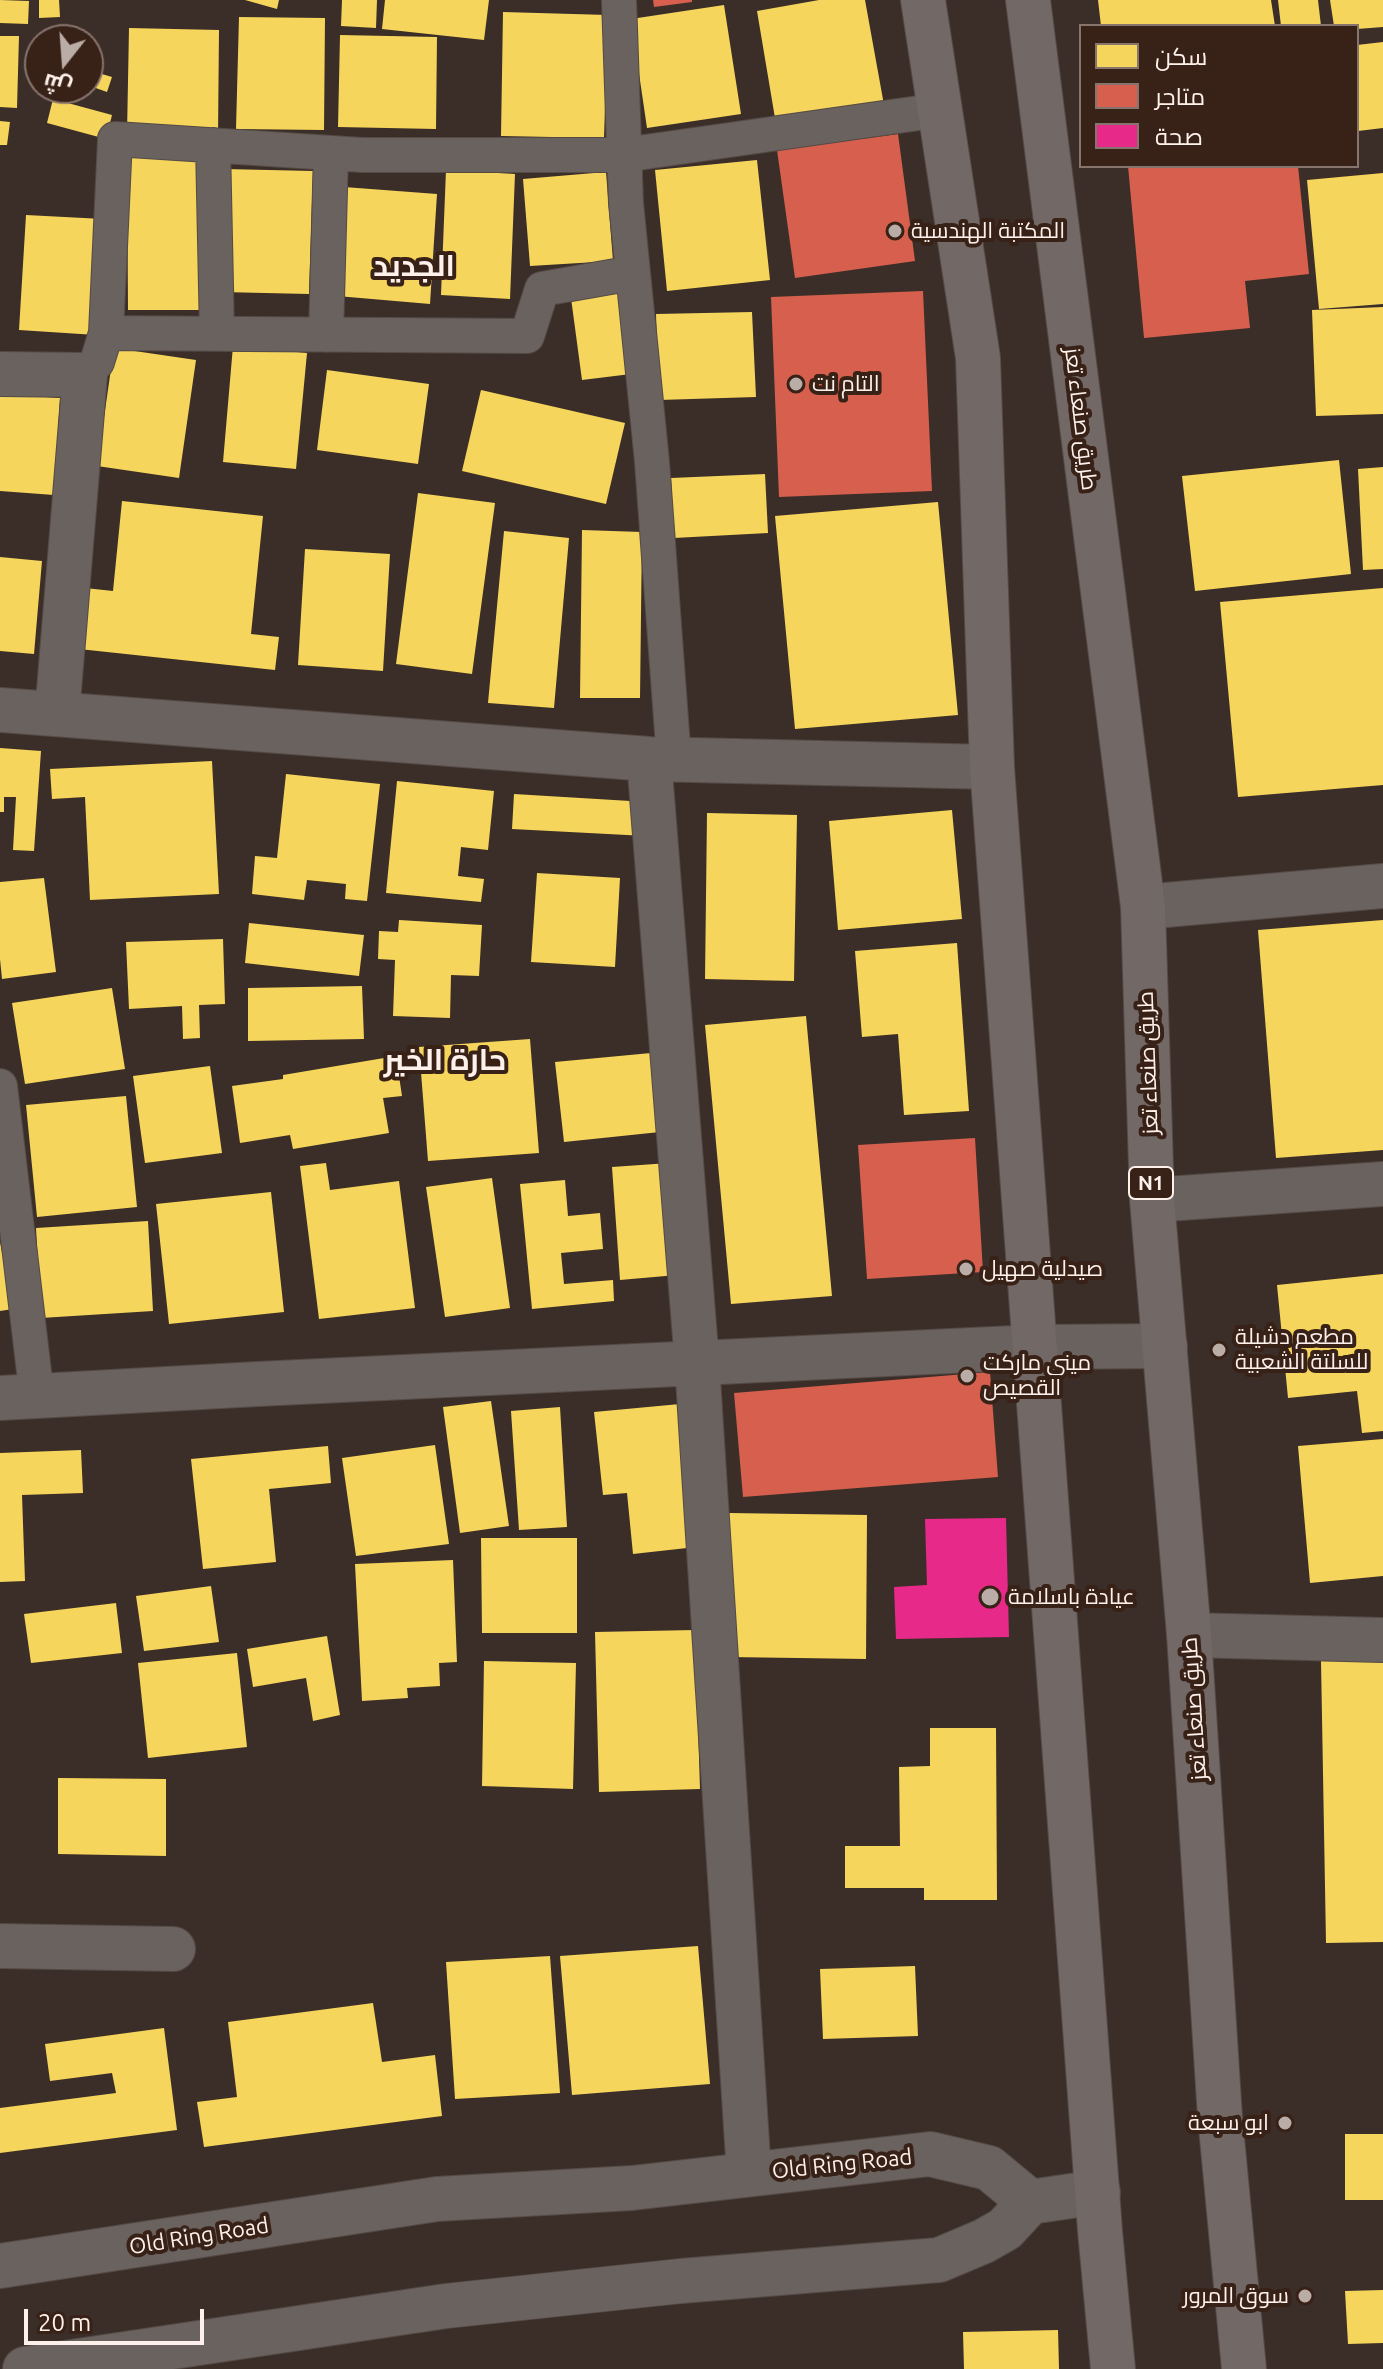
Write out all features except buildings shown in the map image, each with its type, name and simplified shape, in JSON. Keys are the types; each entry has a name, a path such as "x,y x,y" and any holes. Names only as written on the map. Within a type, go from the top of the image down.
{"highway":[{"path":"923,0 978,358 992,767 1113,2369"},
{"name":"طريق صنعاء تعز","path":"1028,0 1143,907 1152,1200 1189,1635 1220,2117 1244,2369"}],"street":[{"path":"0,374 85,375 57,714"},
{"path":"0,710 662,760 992,767"},
{"path":"662,760 749,2174"},
{"path":"1143,907 1383,886"},
{"path":"1152,1200 1383,1184"},
{"path":"18,1398 1035,1347 1165,1346"},
{"path":"1189,1635 1383,1640"},
{"path":"0,1946 173,1949"},
{"name":"Old Ring Road","path":"0,2266 437,2199 632,2188 930,2154 989,2168 1030,2202"},
{"path":"25,2369 446,2306 681,2281 939,2260 1005,2229 1030,2202 1098,2192"}],"lane":[{"path":"619,0 624,155 652,462 662,760"},
{"path":"85,375 97,362 106,333 115,139 362,155 624,155 940,110"},
{"path":"213,145 217,334"},
{"path":"326,335 331,153"},
{"path":"106,333 527,336 542,289 633,273"},
{"path":"0,1086 18,1398"}],"place":[{"name":"المكتبة الهندسية","path":"895,231"},
{"name":"التام نت","path":"796,384"},
{"name":"صيدلية صهيل","path":"966,1269"},
{"name":"مطعم دشيلة للسلتة الشعبية","path":"1219,1350"},
{"name":"ميني ماركت القصيص","path":"967,1376"},
{"name":"عيادة باسلامة","path":"990,1597"},
{"name":"ابو سبعة","path":"1285,2123"},
{"name":"سوق المرور","path":"1305,2296"}],"district":[{"name":"الجديد","path":"414,266"},
{"name":"حارة الخير","path":"445,1060"}]}
